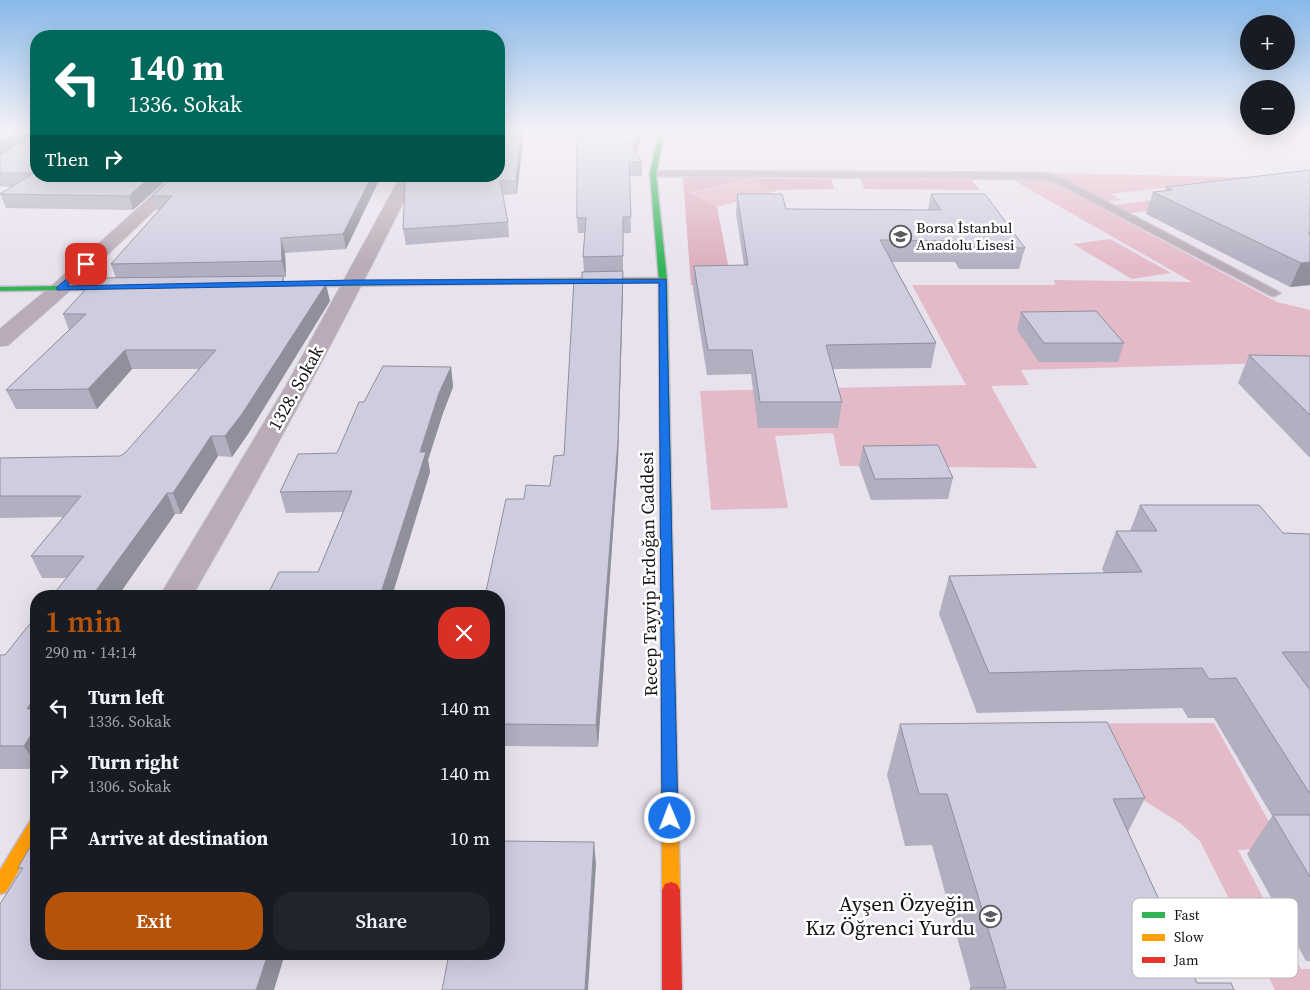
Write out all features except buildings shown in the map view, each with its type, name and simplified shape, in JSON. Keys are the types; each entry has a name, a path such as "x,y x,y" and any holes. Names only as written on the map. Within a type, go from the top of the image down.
{"street":[{"name":"Recep Tayyip Erdoğan Caddesi","path":"653,176 663,280 672,990"},
{"path":"0,340 60,289 176,182"},
{"name":"1328. Sokak","path":"179,590 355,283 406,182"},
{"path":"237,285 663,280"},
{"path":"0,289 139,287"},
{"path":"0,886 30,836"}],"lane":[{"path":"1047,176 1062,182 1274,292"}],"shaded area":[{"path":"1056,176 1310,179 1310,192 1130,213 1115,205 1151,200 1195,184 1111,194 1121,200 1106,201"},
{"path":"683,178 831,179 834,189 773,190 747,179 689,193 717,207 732,285 691,285"},
{"path":"747,179 777,191 717,207 688,194"},
{"path":"860,179 971,180 980,190 865,189"},
{"path":"1013,180 1047,180 1054,183 1277,302 1310,310 1310,362 1021,370 1029,385 991,386 1037,468 840,466 833,433 775,436 788,508 711,510 700,391 966,385 912,285 1055,285 1054,280 1192,282"},
{"path":"1110,239 1171,273 1132,279 1073,244"},
{"path":"1214,723 1283,847 1238,850 1263,898 1229,898 1200,841 1180,823 1084,763 981,724"},
{"path":"1298,963 1301,969 1310,969 1310,990 1275,990 1269,978 1298,978"}],"traffic: fast":[{"path":"653,176 663,280 667,588"},
{"path":"247,285 550,281"},
{"path":"0,289 124,287"}],"traffic: slow":[{"path":"550,281 663,280"},
{"path":"667,588 671,890"},
{"path":"0,886 30,836"}],"traffic: jam":[{"path":"671,890 672,990"}],"place":[{"name":"Borsa İstanbul Anadolu Lisesi","path":"900,237"},
{"name":"Ayşen Özyeğin Kız Öğrenci Yurdu","path":"991,916"}],"route":[{"path":"86,264 60,289 355,283 663,280 670,818"}]}
